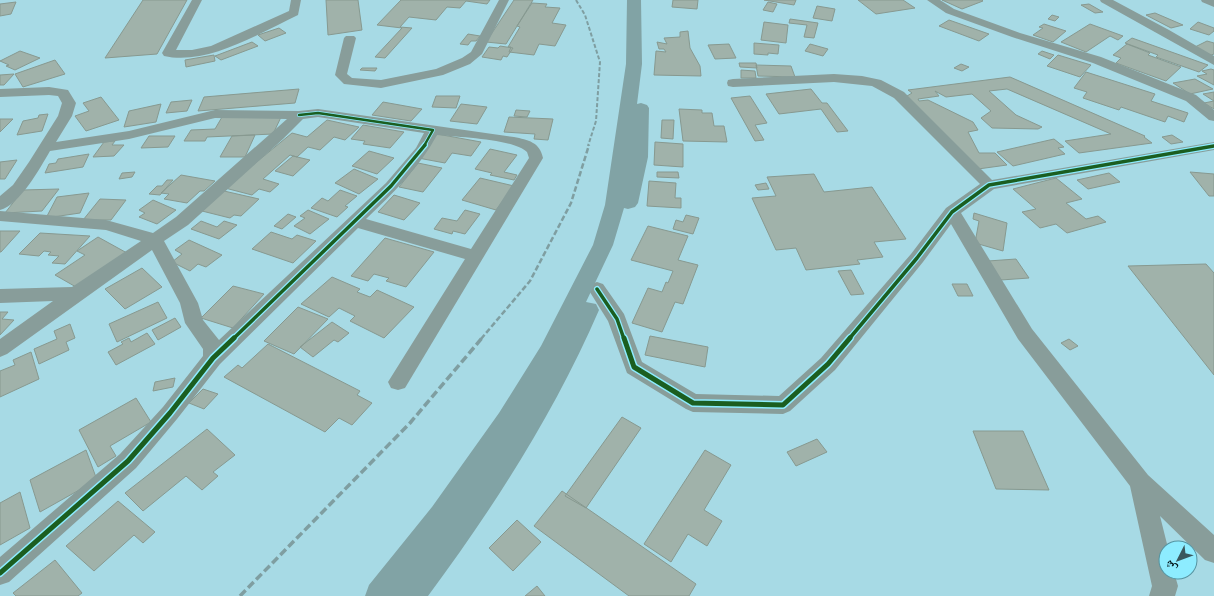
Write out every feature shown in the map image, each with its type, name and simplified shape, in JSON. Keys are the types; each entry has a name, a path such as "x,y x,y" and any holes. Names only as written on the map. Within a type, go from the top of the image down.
{"highway":[{"path":"380,596 442,517 508,421 550,352 603,245 615,205 634,64 634,0"},
{"path":"409,596 477,504 530,421 560,369 624,223 639,157 642,103 643,0"}],"street":[{"path":"197,0 168,53 192,54 215,49 294,13 296,0"},
{"path":"350,38 341,75 348,81 381,84 439,72 466,61 476,54 504,0"},
{"path":"932,0 950,11 1016,35 1097,60 1191,98 1214,117"},
{"path":"1105,0 1165,32 1214,61"},
{"path":"1206,0 1214,4"},
{"path":"733,83 834,78 862,80 876,83 899,95 989,185"},
{"path":"0,93 49,91 63,93 69,103 65,116 18,188 0,205"},
{"path":"44,148 129,135 215,114 299,115 318,113 517,141 530,146 535,151 536,158 398,382"},
{"path":"0,349 154,239 182,222 278,136 299,115"},
{"path":"0,573 128,461 170,413 212,358 264,310 396,180 422,150 433,130"},
{"path":"596,289 617,319 634,368 693,403 784,405 828,364 917,258 952,212 989,185 1214,146"},
{"path":"952,212 1025,334 1140,482 1214,551"},
{"path":"0,216 106,225 154,239 189,303 194,323 213,347 212,358"},
{"path":"354,221 476,256"},
{"path":"0,296 76,294"},
{"path":"1140,482 1165,586 1162,596"}],"building":[{"path":"143,0 187,0 157,54 105,58"},
{"path":"326,0 358,0 362,30 328,35"},
{"path":"401,0 490,0 487,4 466,1 460,8 447,7 436,20 409,17 400,27 412,28 385,58 375,57 402,28 377,25"},
{"path":"514,0 533,0 506,44 486,42"},
{"path":"673,0 698,0 697,9 672,7"},
{"path":"764,0 796,0 794,5"},
{"path":"858,0 903,0 915,8 876,14"},
{"path":"942,0 982,0 983,1 962,9"},
{"path":"16,2 11,14 0,16 0,4"},
{"path":"768,2 777,4 773,12 763,10"},
{"path":"532,3 547,4 545,7 560,8 552,23 566,25 555,46 539,44 534,55 509,52 511,47 508,47 520,27 517,26"},
{"path":"1089,4 1103,12 1095,13 1081,5"},
{"path":"817,6 835,9 832,21 813,18"},
{"path":"1155,13 1183,25 1171,28 1146,15"},
{"path":"1052,15 1059,17 1055,21 1048,19"},
{"path":"790,19 818,23 814,38 804,37 807,25 789,23"},
{"path":"949,20 989,34 979,41 939,26"},
{"path":"764,22 788,25 786,43 761,40"},
{"path":"1198,22 1214,28 1214,31 1209,35 1190,29"},
{"path":"1044,24 1066,31 1053,42 1033,35 1043,28 1039,27"},
{"path":"1090,24 1123,36 1118,40 1110,36 1086,52 1061,42"},
{"path":"279,28 286,33 265,41 258,35"},
{"path":"688,31 690,48 700,66 701,76 654,75 656,51 666,52 664,49 659,49 657,42 667,44 664,38 680,37 680,32"},
{"path":"468,34 480,36 476,41 471,41 468,45 460,44"},
{"path":"1132,38 1208,65 1199,72 1156,57 1158,55 1125,43"},
{"path":"1207,41 1214,43 1214,54 1211,55 1193,48"},
{"path":"252,42 258,46 221,60 215,56"},
{"path":"754,43 779,45 778,54 754,54"},
{"path":"729,44 736,58 715,59 708,45"},
{"path":"810,44 828,49 823,56 805,51"},
{"path":"1127,44 1150,53 1148,55 1181,67 1166,81 1116,63 1121,58 1113,55"},
{"path":"500,46 513,48 507,57 503,56 501,60 482,57 489,47 498,48"},
{"path":"20,51 40,58 15,70 6,66 9,65 0,61"},
{"path":"1042,51 1054,55 1050,59 1038,54"},
{"path":"214,55 215,61 186,67 185,60"},
{"path":"1058,55 1091,65 1080,77 1047,66"},
{"path":"55,60 65,74 23,87 15,74"},
{"path":"739,63 756,63 757,68 740,67"},
{"path":"961,64 969,67 962,71 954,68"},
{"path":"756,65 791,66 795,77 758,76"},
{"path":"362,68 377,68 375,71 360,70"},
{"path":"1211,69 1214,70 1214,85 1197,76 1207,74 1202,71"},
{"path":"741,70 755,71 756,78 741,78"},
{"path":"1086,72 1155,94 1151,101 1188,113 1184,122 1168,116 1165,122 1121,107 1119,110 1083,98 1087,92 1074,88"},
{"path":"14,74 4,85 0,85 0,75"},
{"path":"1010,77 1145,136 1144,137 1152,143 1079,153 1065,141 1111,134 1007,89 989,91 1016,115 1042,127 1038,129 992,128 981,118 991,111 972,94 946,97 935,91 939,96 918,99 919,101 928,100 973,122 978,130 968,132 979,153 995,153 1007,165 978,169 907,96 912,93 908,90"},
{"path":"1195,79 1213,89 1190,94 1173,83"},
{"path":"299,89 295,103 198,111 204,97"},
{"path":"811,89 822,103 827,103 848,131 837,132 821,109 779,114 766,94"},
{"path":"1214,92 1214,101 1203,94"},
{"path":"436,96 460,96 456,108 432,107"},
{"path":"750,96 767,123 755,125 764,140 755,141 731,98"},
{"path":"101,97 119,120 86,131 75,116 89,111 83,103"},
{"path":"192,100 187,111 166,113 171,102"},
{"path":"1214,101 1214,109 1204,103"},
{"path":"383,102 422,109 411,121 372,115"},
{"path":"161,104 156,122 124,127 129,111"},
{"path":"461,104 487,107 477,124 450,121"},
{"path":"679,109 702,110 702,113 712,113 714,126 724,126 727,142 683,141"},
{"path":"516,110 530,111 527,117 514,116"},
{"path":"48,114 42,131 17,135 23,121 38,118 39,115"},
{"path":"282,115 273,134 207,137 205,141 184,141 191,130 215,129 222,117"},
{"path":"509,117 553,119 548,140 534,139 535,134 504,132"},
{"path":"0,119 13,119 0,132"},
{"path":"327,120 359,127 345,140 334,137 320,150 308,147 297,157 290,155 263,179 279,184 270,192 259,189 252,195 225,188 292,133 307,137"},
{"path":"662,120 674,120 673,139 661,138"},
{"path":"363,125 404,132 390,148 363,144 365,141 351,139"},
{"path":"437,134 481,142 471,156 452,153 445,163 418,158"},
{"path":"255,135 245,157 220,157 232,136"},
{"path":"1172,135 1183,142 1171,144 1162,137"},
{"path":"149,136 175,136 168,147 141,148"},
{"path":"1054,139 1064,147 1058,148 1065,154 1013,166 997,152"},
{"path":"115,141 112,145 124,145 114,156 93,157 104,142"},
{"path":"655,142 683,144 683,167 654,165"},
{"path":"490,149 517,155 504,172 517,175 514,180 490,175 492,173 475,169"},
{"path":"369,151 394,158 377,174 352,166"},
{"path":"89,154 83,167 45,173 49,164 56,163 58,159"},
{"path":"293,156 310,160 293,176 275,171"},
{"path":"17,160 5,179 0,179 0,162"},
{"path":"418,163 442,168 423,192 399,187"},
{"path":"354,169 378,179 359,194 335,183"},
{"path":"135,172 132,177 119,179 122,173"},
{"path":"657,172 678,172 679,178 657,177"},
{"path":"1190,172 1214,174 1214,196 1209,196"},
{"path":"1109,173 1120,182 1088,189 1077,180"},
{"path":"814,174 824,192 872,187 906,239 874,242 883,257 857,260 860,264 806,270 796,248 776,250 752,198 776,196 767,177"},
{"path":"181,175 215,181 204,191 200,191 187,203 164,199 169,194 161,193"},
{"path":"480,178 514,186 496,210 462,200"},
{"path":"1056,178 1082,199 1066,203 1086,219 1098,216 1106,222 1067,233 1056,224 1040,228 1022,212 1036,209 1013,189"},
{"path":"167,180 173,180 160,195 149,194 157,186 162,186"},
{"path":"649,181 676,183 675,198 681,198 681,208 647,206"},
{"path":"766,183 769,189 758,190 755,185"},
{"path":"59,189 42,211 5,213 23,190"},
{"path":"340,190 357,196 345,206 348,207 337,217 311,208 322,198 328,201"},
{"path":"224,191 259,199 241,216 234,215 230,218 202,211"},
{"path":"89,193 80,213 46,218 57,197"},
{"path":"394,195 420,203 404,220 378,212"},
{"path":"100,199 126,200 111,220 83,220"},
{"path":"153,200 176,210 157,224 139,217 145,213 139,210"},
{"path":"308,210 329,219 310,234 294,226 305,218 300,216"},
{"path":"465,210 480,214 465,234 453,231 452,234 434,229 442,218 457,221"},
{"path":"974,213 1007,223 1003,251 975,243 979,221 973,219"},
{"path":"288,214 296,217 282,229 274,226"},
{"path":"686,215 699,218 693,234 673,229 676,220 683,222"},
{"path":"201,221 217,227 224,221 237,225 219,239 191,229"},
{"path":"648,226 688,236 678,260 698,265 683,304 675,302 662,332 632,323 648,288 662,292 673,271 631,260"},
{"path":"0,231 20,231 1,252 0,252"},
{"path":"271,232 292,239 297,235 316,241 293,263 252,249"},
{"path":"40,233 90,236 65,264 52,263 59,256 48,255 51,252 44,251 39,256 19,254"},
{"path":"98,237 127,253 76,287 55,275 85,255 77,251"},
{"path":"385,238 434,252 406,287 386,281 389,278 374,274 368,281 351,276"},
{"path":"189,240 222,255 206,267 198,264 190,271 172,262 182,254 175,250"},
{"path":"1016,259 1029,278 1001,280 988,261"},
{"path":"1206,264 1214,273 1214,375 1128,266"},
{"path":"142,268 162,287 125,309 105,289"},
{"path":"851,270 864,294 851,295 838,271"},
{"path":"332,277 360,289 357,292 370,297 377,290 414,307 384,338 350,321 355,316 339,308 329,317 301,304"},
{"path":"952,284 967,284 973,296 958,296"},
{"path":"233,286 264,294 233,328 201,318"},
{"path":"158,302 167,318 117,342 109,324"},
{"path":"298,307 328,319 294,354 264,341"},
{"path":"0,312 8,312 2,319 14,320 0,335"},
{"path":"175,318 181,327 158,340 152,330"},
{"path":"332,322 349,333 338,342 334,340 313,357 300,347"},
{"path":"70,324 75,338 66,342 69,350 39,364 34,349 57,339 54,331"},
{"path":"147,333 155,344 116,365 108,352 123,344 121,342 129,338 131,342"},
{"path":"650,336 708,347 705,367 645,355"},
{"path":"1069,339 1078,346 1070,350 1061,343"},
{"path":"268,344 360,391 357,395 372,403 352,425 339,418 325,432 224,377 238,365 242,368"},
{"path":"31,352 39,379 0,397 0,371 15,365 13,360"},
{"path":"175,378 173,387 153,391 155,382"},
{"path":"203,389 218,394 204,409 189,403"},
{"path":"136,398 151,422 110,446 116,456 98,467 79,430"},
{"path":"622,417 641,428 586,508 565,496"},
{"path":"207,429 235,455 213,472 218,476 202,490 186,476 143,511 125,493"},
{"path":"973,431 1023,431 1049,490 996,489"},
{"path":"817,439 827,452 796,466 787,452"},
{"path":"86,450 97,480 40,512 30,480"},
{"path":"705,450 731,465 704,510 722,521 707,546 688,534 671,562 644,544"},
{"path":"562,491 696,584 689,596 629,596 534,526"},
{"path":"20,492 30,528 0,545 0,503"},
{"path":"118,501 155,532 143,543 134,535 94,571 66,546"},
{"path":"517,520 541,542 513,571 489,548"},
{"path":"55,560 82,593 78,596 16,596 13,593"},
{"path":"537,586 545,596 525,596"}],"railway":[{"path":"576,0 585,15 600,62 596,121 588,146"},
{"path":"481,339 530,281 571,203 589,145"},
{"path":"240,596 410,423 482,338"}],"cycle path":[{"path":"0,573 128,461 170,413 213,358 391,186 422,150 433,130 318,113 299,115"},
{"path":"597,289 617,319 634,367 693,403 783,405 828,364 917,258 952,212 989,185 1214,146"}]}
